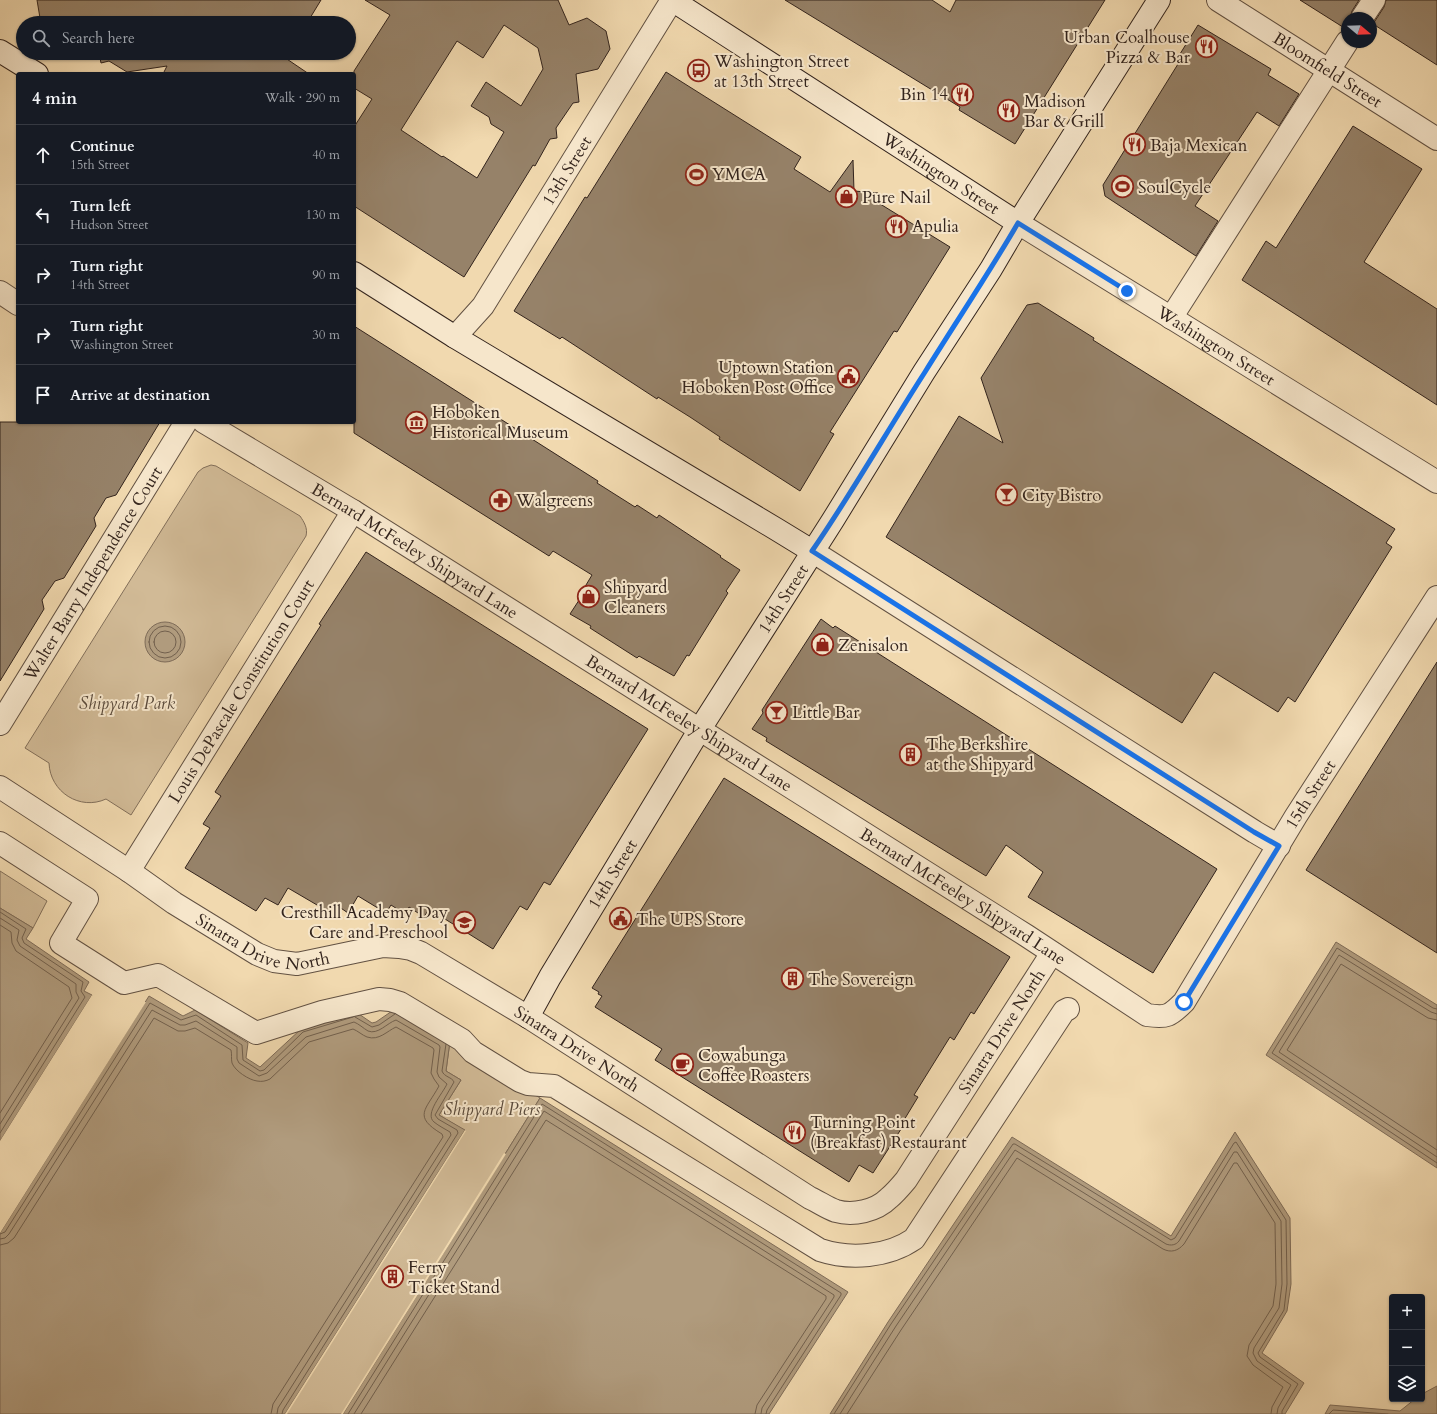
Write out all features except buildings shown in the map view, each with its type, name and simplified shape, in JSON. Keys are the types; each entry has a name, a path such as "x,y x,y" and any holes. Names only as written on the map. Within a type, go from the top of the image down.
{"street":[{"name":"Washington Street","path":"672,0 1018,223 1437,482"},
{"name":"13th Street","path":"455,337 483,306 672,0"},
{"name":"14th Street","path":"528,1017 550,977 700,729 812,551 834,520 924,372 1159,0"},
{"name":"Bloomfield Street","path":"1218,0 1437,139"},
{"path":"1366,12 1374,0"},
{"path":"1170,318 1343,48"},
{"path":"0,51 34,72"},
{"path":"356,274 455,337 812,551 1254,832 1279,846"},
{"path":"0,292 16,303"},
{"name":"Walter Barry Independence Court","path":"0,724 185,424"},
{"name":"Bernard McFeeley Shipyard Lane","path":"207,424 353,510 700,729 1147,1015 1165,1016 1173,1012"},
{"name":"Louis DePascale Constitution Court","path":"129,871 353,510"},
{"name":"15th Street","path":"1173,1012 1184,1002 1300,810 1437,597"},
{"name":"Sinatra Drive North","path":"0,787 129,871 174,903 257,954 274,961 296,964 383,946 411,949 421,953 528,1017 810,1198 836,1211 850,1213 876,1207 888,1199 906,1180 1052,953"},
{"path":"0,843 88,899 61,943 124,983 158,975 256,1033 322,1012 379,999 400,1003 462,1040 473,1052 520,1081 528,1084 554,1086 813,1246 831,1254 873,1255 904,1247 914,1239 1064,1011 1068,1009"}],"green space":[{"name":"Shipyard Park","path":"211,465 216,466 300,516 306,528 306,536 131,815 106,799 86,803 77,801 68,796 55,783 49,763 25,748 198,472"},
{"path":"0,871 47,901 33,928 0,908"},
{"name":"Shipyard Piers","path":"450,1041 540,1098 343,1414 285,1414 464,1130 439,1115 461,1080 446,1071"}],"water":[{"path":"161,622 169,622 176,625 182,631 185,642 182,653 176,659 169,662 161,662 154,659 148,653 145,646 145,638 148,631 154,625"},
{"path":"0,908 33,928 26,939 89,982 84,991 92,995 0,1141"},
{"path":"1336,942 1437,1005 1437,1168 1266,1055"},
{"path":"149,996 183,1016 195,1010 248,1043 246,1058 260,1067 301,1029 356,1012 372,1023 376,1022 395,1009 450,1041 446,1071 461,1080 439,1115 465,1130 285,1414 0,1414 0,1233"},
{"path":"540,1098 848,1292 769,1414 343,1414"},
{"path":"1235,1132 1290,1218 1291,1284 1287,1311 1262,1353 1304,1383 1285,1414 830,1414 888,1322 1012,1137 1171,1236"},
{"path":"1437,1386 1437,1414 1325,1414 1330,1405 1400,1411 1411,1402 1425,1402 1425,1392"}],"pier":[{"path":"92,995 93,997 0,1143 0,1141"},
{"path":"143,1002 146,1002 0,1233 0,1229"},
{"path":"465,1130 466,1131 287,1414 285,1414"},
{"path":"504,1153 506,1154 343,1414 341,1414"}],"place":[{"name":"Urban Coalhouse Pizza & Bar","path":"1206,47"},
{"name":"Washington Street at 13th Street","path":"698,71"},
{"name":"Bin 14","path":"963,94"},
{"name":"Madison Bar & Grill","path":"1009,111"},
{"name":"Baja Mexican","path":"1135,145"},
{"name":"YMCA","path":"696,174"},
{"name":"SoulCycle","path":"1122,187"},
{"name":"Pure Nail","path":"847,197"},
{"name":"Apulia","path":"897,226"},
{"name":"Uptown Station Hoboken Post Office","path":"849,377"},
{"name":"Hoboken Historical Museum","path":"416,422"},
{"name":"City Bistro","path":"1006,495"},
{"name":"Walgreens","path":"500,500"},
{"name":"Shipyard Cleaners","path":"589,597"},
{"name":"Zenisalon","path":"823,645"},
{"name":"Little Bar","path":"777,712"},
{"name":"The Berkshire at the Shipyard","path":"911,754"},
{"name":"The UPS Store","path":"621,919"},
{"name":"Cresthill Academy Day Care and Preschool","path":"464,922"},
{"name":"The Sovereign","path":"792,979"},
{"name":"Cowabunga Coffee Roasters","path":"683,1065"},
{"name":"Turning Point (Breakfast) Restaurant","path":"794,1132"},
{"name":"Ferry Ticket Stand","path":"392,1277"}],"route":[{"path":"1127,291 1018,223 924,372 834,520 812,551 1254,832 1279,846 1184,1002"}]}
